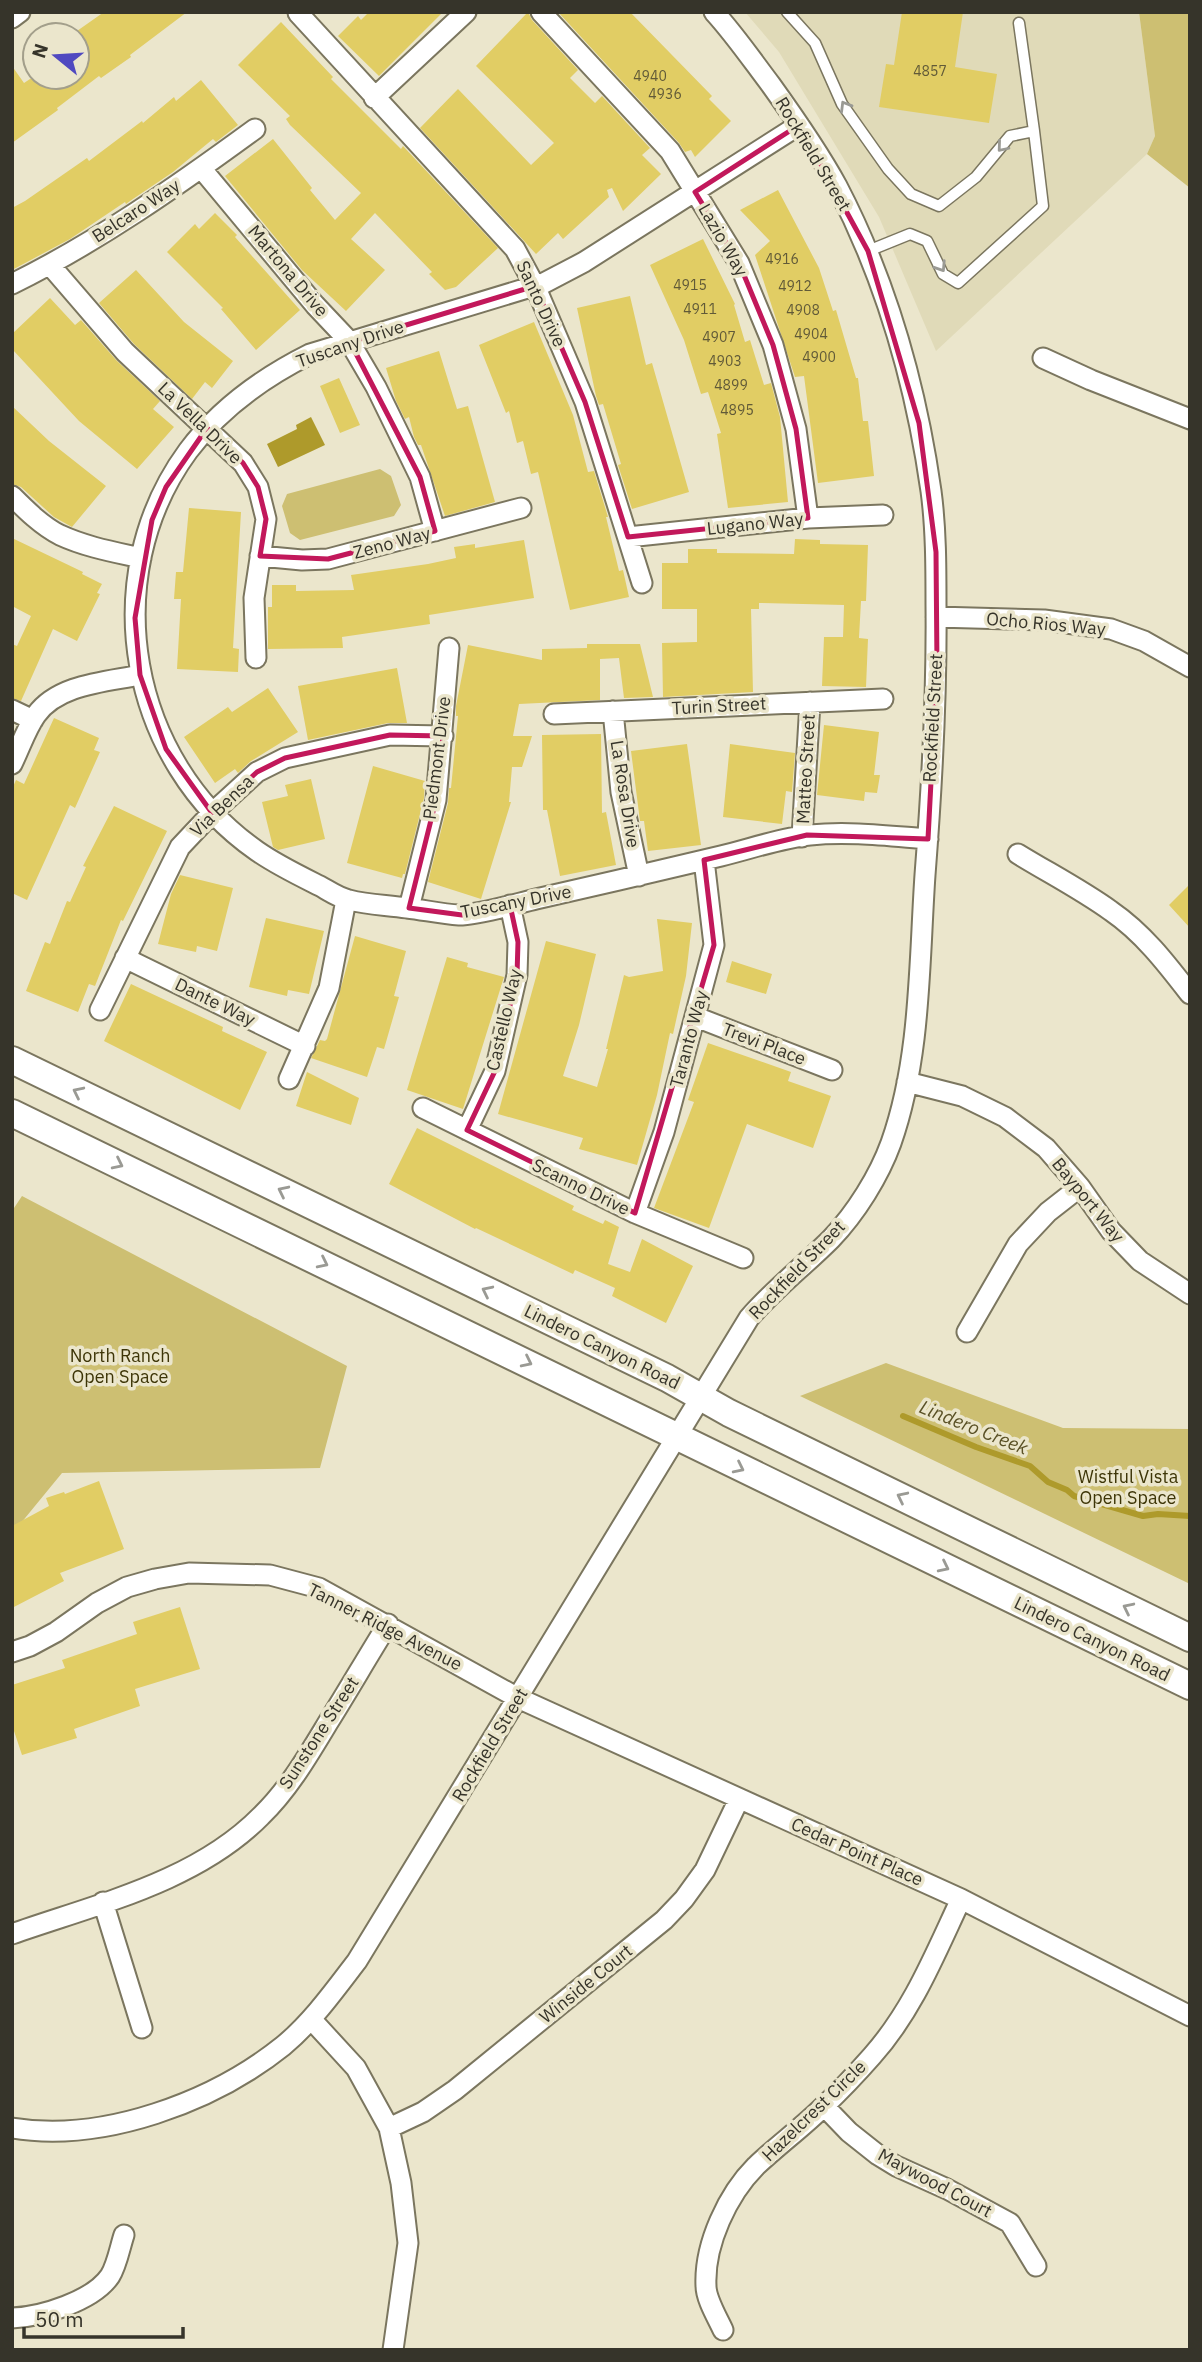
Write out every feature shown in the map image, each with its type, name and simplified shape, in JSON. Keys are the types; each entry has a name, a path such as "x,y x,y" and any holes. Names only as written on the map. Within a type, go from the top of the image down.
{"main road":[{"name":"Lindero Canyon Road","path":"12,1060 667,1378 702,1398 1190,1638"},
{"name":"Lindero Canyon Road","path":"12,1113 1190,1686"}],"street":[{"path":"12,18 20,12"},
{"path":"374,98 466,12"},
{"name":"Lazio Way","path":"541,12 670,151 739,263 773,345 796,429 808,518"},
{"name":"Rockfield Street","path":"12,2128 59,2130 99,2127 132,2121 174,2108 247,2071 283,2045 311,2020 357,1961 749,1318 774,1289 833,1237 864,1196 891,1144 907,1082 914,1031 928,839 937,667 936,552 931,493 905,363 868,251 836,184 799,125 732,32 713,12"},
{"name":"Santo Drive","path":"298,13 515,249 535,286 585,402 642,583"},
{"name":"Tuscany Drive","path":"799,125 584,262 535,286 310,354 275,372 240,396 207,428 187,453 166,486 152,520 141,558 135,618 140,675 151,713 166,748 187,783 212,813 239,839 278,866 346,900 462,915 802,837 847,833 928,839"},
{"name":"Belcaro Way","path":"12,284 50,265 129,217 255,129"},
{"name":"Martona Drive","path":"201,168 315,305 350,342 376,387 420,477 435,531"},
{"name":"La Vella Drive","path":"50,265 125,352 243,463 258,487 265,519 254,598 256,658"},
{"path":"1043,358 1190,419"},
{"path":"12,496 31,515 58,534 95,547 141,558"},
{"name":"Zeno Way","path":"260,556 302,560 328,559 521,508"},
{"name":"Lugano Way","path":"628,537 808,518 883,515"},
{"name":"Ocho Rios Way","path":"936,617 1044,620 1111,629 1144,641 1190,667"},
{"name":"Piedmont Drive","path":"409,908 436,800 449,648"},
{"path":"12,764 33,720 48,701 69,690 140,675"},
{"name":"Turin Street","path":"554,714 883,699"},
{"name":"Matteo Street","path":"802,837 810,702"},
{"path":"12,710 33,720"},
{"name":"La Rosa Drive","path":"613,711 621,792 639,876"},
{"name":"Via Bensa","path":"100,1010 180,847 257,772 285,758 390,735 443,736"},
{"path":"1018,854 1111,911 1163,958 1190,994"},
{"name":"Taranto Way","path":"635,1213 664,1132 714,945 704,860"},
{"path":"289,1079 329,988 346,900"},
{"name":"Castello Way","path":"467,1130 495,1071 517,975 519,942 510,905"},
{"name":"Dante Way","path":"125,958 305,1046"},
{"name":"Trevi Place","path":"696,1017 832,1070"},
{"name":"Bayport Way","path":"907,1082 962,1096 1005,1116 1046,1148 1080,1187 1111,1231 1140,1261 1190,1294"},
{"name":"Scanno Drive","path":"423,1108 635,1213 743,1258"},
{"path":"967,1332 1018,1244 1048,1212 1080,1187"},
{"name":"Tanner Ridge Avenue","path":"12,1652 47,1636 97,1603 128,1587 155,1578 189,1573 270,1575 319,1588 518,1698"},
{"name":"Sunstone Street","path":"12,1934 165,1879 194,1866 229,1844 262,1816 301,1768 387,1625"},
{"name":"Cedar Point Place","path":"518,1698 961,1899 1190,2016"},
{"name":"Winside Court","path":"389,2128 423,2112 455,2090 664,1920 684,1899 705,1870 739,1798"},
{"name":"Hazelcrest Circle","path":"723,2330 705,2288 710,2250 722,2217 755,2167 824,2106 872,2056 900,2021 919,1988 961,1899"},
{"path":"103,1902 142,2028"},
{"path":"311,2020 356,2068 389,2128 401,2183 408,2243 393,2350"},
{"name":"Maywood Court","path":"824,2106 849,2132 887,2161 1010,2223 1036,2266"},
{"path":"12,2318 33,2317 82,2300 109,2276 124,2235"}],"lane":[{"path":"787,12 815,43 842,104 888,169 911,194 939,206 976,177 1010,136 1034,131"},
{"path":"868,251 909,234 927,241 943,274 958,283 1043,206 1020,23"}],"highlighted area":[{"path":"799,125 868,251 919,423 936,552 937,667 928,839 807,835 704,860 714,945 635,1213 467,1130 495,1071 517,975 518,942 510,905 462,915 409,908 436,800 443,736 390,735 285,758 257,772 212,813 166,749 140,675 135,618 152,520 166,487 207,428 243,463 258,487 266,519 260,556 328,559 435,531 420,477 350,342 535,286 585,402 628,537 808,518 796,429 773,345 739,263 695,192"}],"shaded area":[{"path":"745,12 1139,12 1155,136 1147,154 936,351 879,217 779,52"},
{"path":"311,417 325,445 278,467 267,444 297,429 296,425"}],"green space":[{"path":"1139,12 1190,12 1190,188 1147,154 1155,136"},
{"path":"380,469 391,476 401,505 394,516 300,540 290,533 282,506 287,494"},
{"name":"North Ranch Open Space","path":"22,1196 347,1366 320,1468 62,1473 12,1534 12,1211"},
{"name":"Wistful Vista Open Space","path":"886,1363 1063,1428 1190,1429 1190,1584 800,1396"}],"building":[{"path":"104,12 187,12 130,55 131,57 91,82 91,21"},
{"path":"369,12 443,12 379,76 338,36 358,16 361,20"},
{"path":"528,12 532,20 578,70 570,78 595,103 602,96 650,148 642,155 661,174 623,211 612,188 607,190 609,197 563,239 558,233 536,254 420,128 458,89 531,165 554,143 476,66"},
{"path":"558,12 630,12 712,96 709,99 731,121 695,157 691,150 685,152"},
{"path":"902,12 963,12 955,67 997,74 989,123 879,107 886,64 894,65"},
{"path":"281,22 333,77 331,79 401,149 403,146 498,248 456,287 445,290 429,274 432,272 375,213 351,239 385,270 346,311 302,270 225,176 273,139 335,220 361,193 290,125 286,119 290,116 238,65"},
{"path":"12,66 21,79 21,91 79,91 12,143"},
{"path":"201,80 238,125 216,142 213,139 173,172 126,204 125,202 70,239 12,270 12,208 87,158 89,161 142,121 143,123 174,97 176,101"},
{"path":"778,190 819,268 833,311 836,310 858,378 863,421 868,421 874,476 818,483 804,376 795,377 755,255 770,241 740,210"},
{"path":"215,213 300,310 256,350 221,309 223,308 167,252 195,224 199,229"},
{"path":"703,239 735,304 745,342 750,340 764,385 771,383 780,417 788,502 728,508 717,434 721,433 708,392 701,394 684,340 650,265"},
{"path":"136,270 184,322 233,361 212,388 205,382 192,399 134,344 99,303"},
{"path":"630,296 646,365 652,363 689,492 632,509 603,404 599,405 596,396 577,308"},
{"path":"50,298 75,325 81,320 117,361 160,401 153,409 174,427 137,469 79,421 12,349 12,334"},
{"path":"534,322 573,415 588,472 594,471 608,517 619,571 623,570 629,597 570,610 538,472 531,474 523,441 517,443 509,411 506,413 479,345"},
{"path":"439,351 457,409 468,406 495,502 445,516 421,445 418,445 414,437 409,417 405,419 396,401 386,368"},
{"path":"339,378 360,425 340,433 320,386"},
{"path":"12,406 49,441 106,486 72,527 54,517 21,487 12,484"},
{"path":"189,508 241,512 233,648 239,649 238,672 177,669 181,599 174,599 176,572 183,572"},
{"path":"12,538 102,584 97,593 100,594 77,641 53,629 21,701 12,698 12,644 17,646 31,616 12,606"},
{"path":"795,539 820,540 820,544 868,545 866,601 861,601 859,638 868,639 866,687 822,686 824,637 843,637 844,605 759,603 759,609 751,609 753,692 663,697 662,643 697,642 697,609 662,609 662,563 688,563 688,549 717,549 717,553 794,554"},
{"path":"524,540 534,598 429,615 430,624 342,637 343,648 268,649 268,607 272,607 272,585 296,585 296,591 354,590 351,575 456,558 454,547 475,544 475,548"},
{"path":"587,644 640,644 653,697 624,698 619,658 600,659 600,700 519,704 513,736 532,736 522,767 512,767 511,802 481,899 428,882 451,788 458,716 456,706 468,645 542,660 542,649 587,648"},
{"path":"397,668 407,723 388,723 308,740 298,686"},
{"path":"268,688 298,732 251,761 238,773 235,769 215,783 184,737 228,707 232,712"},
{"path":"54,718 99,738 94,750 100,752 75,808 70,805 27,900 12,893 12,789 16,780 24,784"},
{"path":"824,725 879,732 874,775 880,775 877,793 865,792 864,801 817,795"},
{"path":"601,734 602,813 606,812 616,865 560,876 547,810 543,810 542,735"},
{"path":"687,744 701,845 648,851 644,821 640,821 631,751"},
{"path":"730,744 795,753 792,792 786,791 782,824 723,817"},
{"path":"373,766 425,781 424,798 402,878 347,863"},
{"path":"311,779 325,839 278,850 273,847 262,802 288,796 285,785"},
{"path":"114,806 167,831 123,921 121,920 95,986 89,984 78,1012 26,991 45,942 50,944 67,901 70,902 86,867 83,866"},
{"path":"180,875 233,888 217,951 197,946 196,952 158,944 171,894"},
{"path":"1190,884 1190,928 1169,905"},
{"path":"266,918 324,931 309,994 288,990 287,996 249,987"},
{"path":"657,919 692,923 686,976 673,1034 670,1033 657,1095 637,1165 579,1149 583,1138 498,1114 546,941 596,954 579,1025 563,1076 597,1087 624,975 629,977 663,971"},
{"path":"355,936 406,951 394,996 399,997 384,1049 377,1047 367,1077 311,1058 320,1040 327,1039"},
{"path":"447,957 468,963 467,967 504,977 463,1109 407,1090"},
{"path":"732,961 772,974 766,994 726,982"},
{"path":"131,984 223,1027 222,1031 267,1052 240,1110 104,1041"},
{"path":"708,1043 791,1072 788,1081 831,1096 813,1148 747,1124 709,1228 654,1208 694,1102 688,1100"},
{"path":"307,1072 359,1098 351,1125 296,1106"},
{"path":"417,1128 574,1206 572,1210 603,1224 605,1220 619,1227 608,1264 630,1272 642,1239 693,1266 666,1323 612,1296 615,1288 575,1270 573,1274 475,1229 389,1184"},
{"path":"99,1481 124,1549 60,1573 64,1581 12,1608 12,1526 49,1506 46,1498"},
{"path":"180,1607 200,1669 135,1689 140,1706 74,1729 77,1738 22,1755 12,1725 12,1685 65,1668 62,1660 137,1634 133,1622"}],"waterway":[{"name":"Lindero Creek","path":"903,1416 976,1447 1030,1466 1048,1482 1074,1496 1143,1516 1190,1516"}]}
